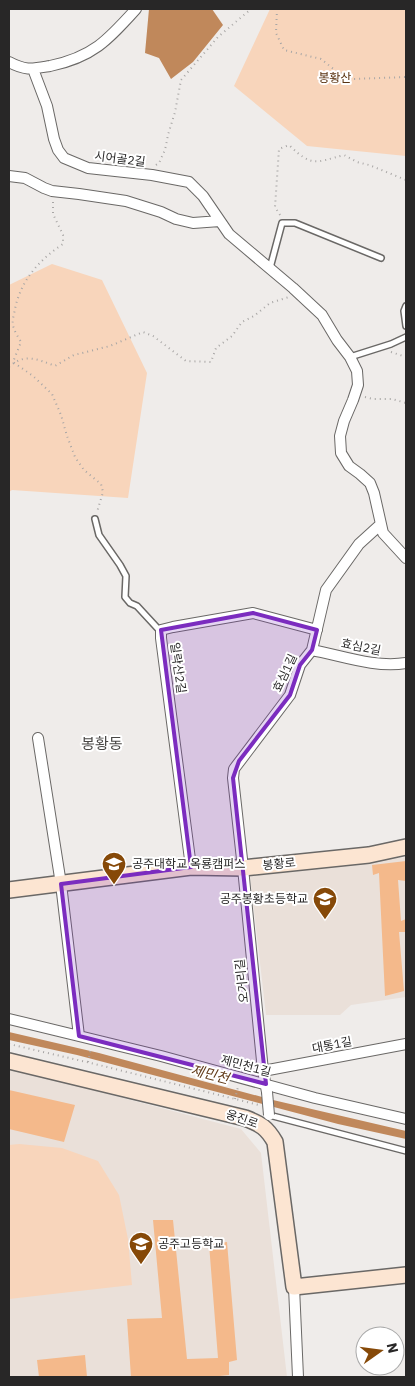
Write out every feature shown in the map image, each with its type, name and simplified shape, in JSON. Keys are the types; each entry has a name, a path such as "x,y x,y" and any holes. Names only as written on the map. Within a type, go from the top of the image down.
{"main road":[{"name":"봉황로","path":"9,890 192,867 243,868 369,855 406,847"},
{"name":"웅진로","path":"9,1061 259,1123 269,1132 275,1142 294,1287"},
{"path":"294,1287 406,1275"}],"street":[{"path":"9,62 20,68 33,69 61,64 79,58 94,50 108,39 136,9"},
{"name":"시어골2길","path":"33,69 47,106 54,139 58,150 64,158 88,168 189,182 203,196 230,234 322,315 357,371 358,385 340,436 341,453 349,466 370,483 374,493 382,533 406,558"},
{"path":"9,176 25,178 52,191 126,201 161,212 176,219 193,223 220,221"},
{"name":"효심1길","path":"243,868 233,778 234,769 285,702 294,685 300,665 312,650 326,590 358,544 381,524"},
{"name":"일락산2길","path":"192,867 161,630 253,613 317,630"},
{"name":"효심2길","path":"312,650 377,664 406,663"},
{"path":"38,738 61,884 79,1036"},
{"name":"오거리길","path":"243,868 269,1115"},
{"name":"제민천1길","path":"9,1018 144,1052 266,1088 406,1119"},
{"name":"대통1길","path":"263,1071 406,1044"},
{"path":"269,1115 269,1132"},
{"path":"294,1287 298,1377"}],"lane":[{"path":"270,269 282,223 295,223 381,258"},
{"path":"406,306 404,310 406,326"},
{"path":"350,357 391,344 406,336"},
{"path":"96,519 99,535 126,576 126,597 130,603 138,606 161,632"},
{"path":"269,1115 406,1151"}],"path":[{"path":"147,175 159,163 165,150 181,80 218,37 251,9"},
{"path":"277,9 276,33 284,50 320,59 336,71 353,79 406,77"},
{"path":"285,223 275,207 278,149 289,145 301,156 314,162 344,155 357,162 406,180"},
{"path":"14,363 21,342 13,327 13,317 16,303 26,278 48,254 63,244 63,235 53,214 52,191"},
{"path":"9,367 16,360 34,358 55,366 74,355 110,346 143,332 153,336 186,361 211,362 216,348 232,336 242,322 254,316 270,303 299,294"},
{"path":"14,363 33,376 52,394 62,415 75,457 84,470 101,484 103,492 96,519"},
{"path":"355,395 373,399 392,399 406,403"},
{"path":"9,1044 262,1105"},
{"path":"88,1062 92,1048"},
{"path":"235,1099 238,1086"}],"highlighted area":[{"path":"253,613 317,630 312,650 300,665 290,695 239,761 233,778 266,1084 79,1036 61,884 191,867 161,630"}],"shaded area":[{"path":"149,9 212,9 223,25 193,62 171,79 159,58 145,53"},
{"path":"406,857 406,997 351,1005 340,1015 266,1015 250,876"},
{"name":"제민천","path":"9,1032 99,1053 273,1100 406,1131 406,1139 338,1124 77,1055 9,1040"},
{"name":"공주고등학교","path":"9,1068 241,1129 261,1153 287,1377 9,1377"}],"green space":[{"name":"봉황산","path":"270,9 406,9 406,156 307,146 234,86"},
{"path":"52,264 102,280 147,373 128,498 12,490 9,492 9,285"},
{"path":"19,1144 62,1148 98,1161 119,1195 128,1239 132,1285 9,1299 9,1145"}],"building":[{"path":"406,861 406,881 398,880 401,921 406,919 406,932 399,932 404,991 385,996 379,873 373,875 372,865"},
{"path":"9,1090 75,1105 64,1142 9,1129"},
{"path":"153,1220 173,1220 187,1359 218,1358 209,1244 227,1242 237,1360 229,1362 229,1375 210,1377 131,1377 127,1319 162,1318"},
{"path":"85,1355 87,1377 39,1377 37,1360"}],"place":[{"name":"공주대학교 옥룡캠퍼스","path":"114,885"},
{"name":"공주봉황초등학교","path":"325,920"},
{"name":"공주고등학교","path":"141,1265"}],"district":[{"name":"봉황동","path":"102,744"}]}
